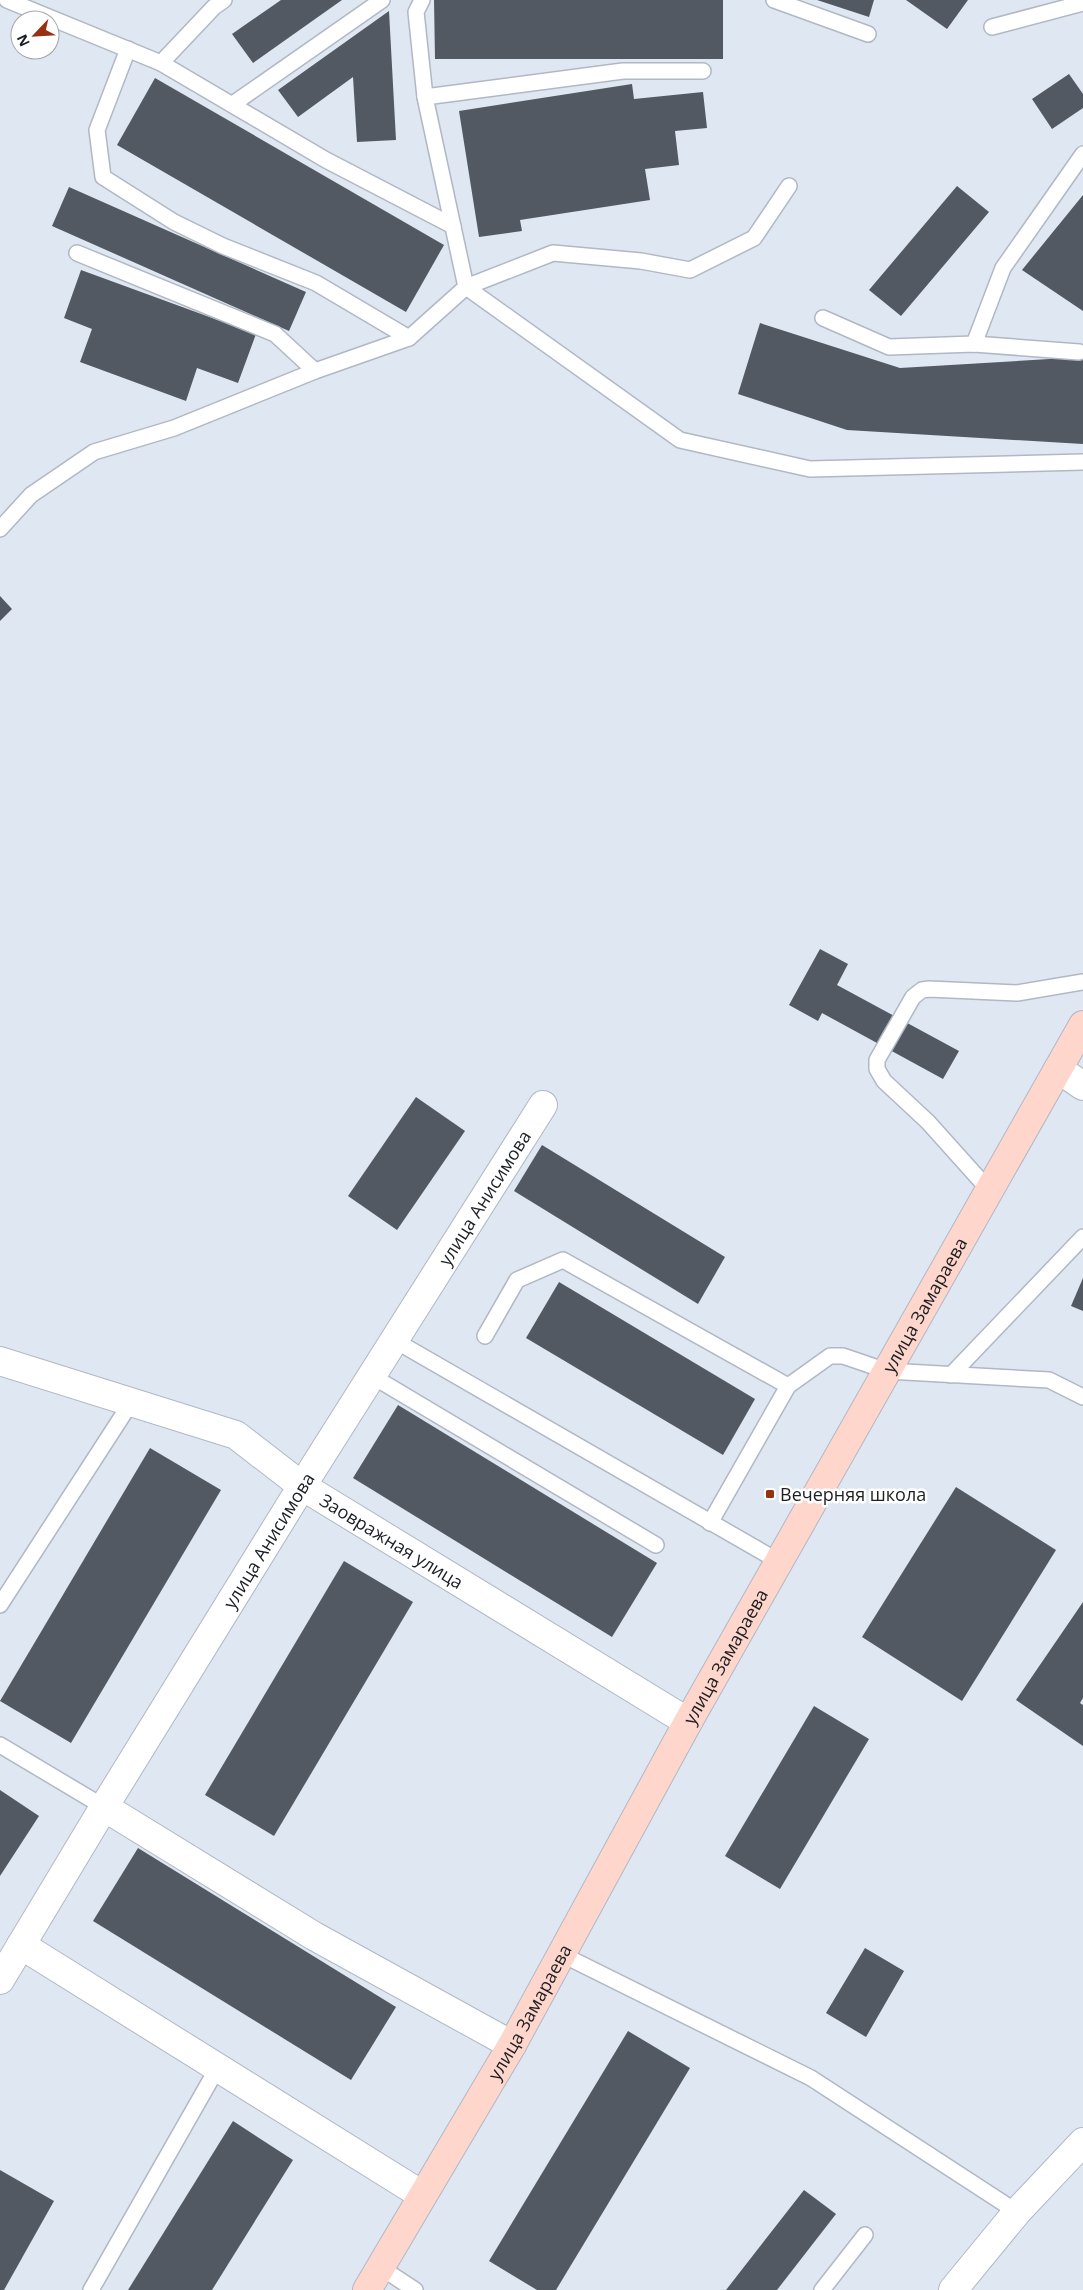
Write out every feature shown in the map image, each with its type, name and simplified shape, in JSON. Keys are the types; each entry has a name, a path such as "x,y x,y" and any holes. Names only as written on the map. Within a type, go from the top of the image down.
{"main road":[{"name":"улица Замараева","path":"373,2279 512,2045 778,1561 1083,1025"}],"street":[{"path":"1058,1069 1083,1086"},
{"name":"улица Анисимова","path":"0,1980 104,1807 302,1486 544,1105"},
{"name":"Заовражная улица","path":"0,1361 236,1435 302,1486 688,1722"},
{"path":"104,1807 314,1936 512,2045"},
{"path":"21,1946 422,2195"},
{"path":"953,2290 1017,2212 1083,2142"}],"lane":[{"path":"7,0 161,63 326,160 454,226"},
{"path":"161,63 214,6 224,0"},
{"path":"233,104 382,0"},
{"path":"422,0 416,12 425,97 466,287 680,440 810,469 1083,462"},
{"path":"774,0 868,34"},
{"path":"992,28 1083,3"},
{"path":"128,49 97,130 103,177 174,222 223,246 316,283 409,338"},
{"path":"425,97 623,71 703,71"},
{"path":"974,344 1003,268 1083,154"},
{"path":"0,529 31,495 94,452 174,428 315,371 409,338 466,287 553,253 641,261 690,270 754,238 789,186"},
{"path":"77,253 276,334 315,371"},
{"path":"823,318 889,347 974,344 1079,352"},
{"path":"989,1190 928,1122 884,1081 877,1069 877,1060 913,998 922,990 1017,993 1083,982"},
{"path":"951,1375 1083,1237"},
{"path":"485,1336 517,1280 563,1260 788,1386"},
{"path":"394,1340 778,1561"},
{"path":"710,1523 788,1386 830,1356 843,1356 887,1370 1049,1380 1083,1397"},
{"path":"372,1376 656,1545"},
{"path":"0,1605 132,1401"},
{"path":"0,1745 104,1807"},
{"path":"561,1954 812,2078 1017,2212"},
{"path":"91,2290 218,2067"},
{"path":"822,2290 865,2236"},
{"path":"373,2279 415,2290"}],"building":[{"path":"281,0 342,0 253,63 232,34"},
{"path":"434,0 723,0 723,59 435,59"},
{"path":"817,0 874,0 869,17"},
{"path":"906,0 968,0 947,29"},
{"path":"389,11 396,140 357,142 353,77 298,117 278,90"},
{"path":"1069,74 1083,94 1083,108 1052,129 1032,99"},
{"path":"155,78 444,245 406,312 117,145"},
{"path":"632,84 634,99 703,92 707,128 675,131 679,165 645,169 650,200 520,220 522,231 479,237 459,111"},
{"path":"957,186 989,212 901,316 869,290"},
{"path":"69,187 306,292 289,331 52,226"},
{"path":"1083,195 1083,311 1022,270"},
{"path":"81,270 256,334 238,383 197,368 186,401 80,362 92,329 64,318"},
{"path":"760,323 900,368 1083,357 1083,444 847,430 738,394"},
{"path":"0,596 12,609 0,621"},
{"path":"820,949 848,964 837,985 959,1051 943,1079 822,1013 818,1021 789,1005"},
{"path":"416,1097 465,1131 397,1230 348,1196"},
{"path":"542,1145 725,1257 698,1304 514,1191"},
{"path":"1083,1278 1083,1311 1071,1306"},
{"path":"559,1282 755,1399 723,1455 526,1338"},
{"path":"398,1405 657,1563 612,1637 353,1478"},
{"path":"150,1448 221,1490 71,1743 0,1701"},
{"path":"956,1487 1056,1550 962,1701 862,1637"},
{"path":"344,1561 413,1602 274,1836 205,1795"},
{"path":"1083,1602 1083,1698 1080,1703 1083,1705 1083,1746 1016,1700"},
{"path":"814,1706 869,1739 780,1889 725,1856"},
{"path":"0,1790 39,1816 0,1876"},
{"path":"138,1848 396,2007 351,2080 93,1921"},
{"path":"865,1948 904,1971 866,2037 826,2013"},
{"path":"628,2031 690,2068 556,2290 537,2290 489,2261"},
{"path":"233,2121 293,2160 212,2290 128,2290"},
{"path":"0,2170 54,2201 4,2290 0,2290"},
{"path":"804,2190 836,2214 777,2290 726,2290"}],"place":[{"name":"Вечерняя школа","path":"770,1494"}]}
